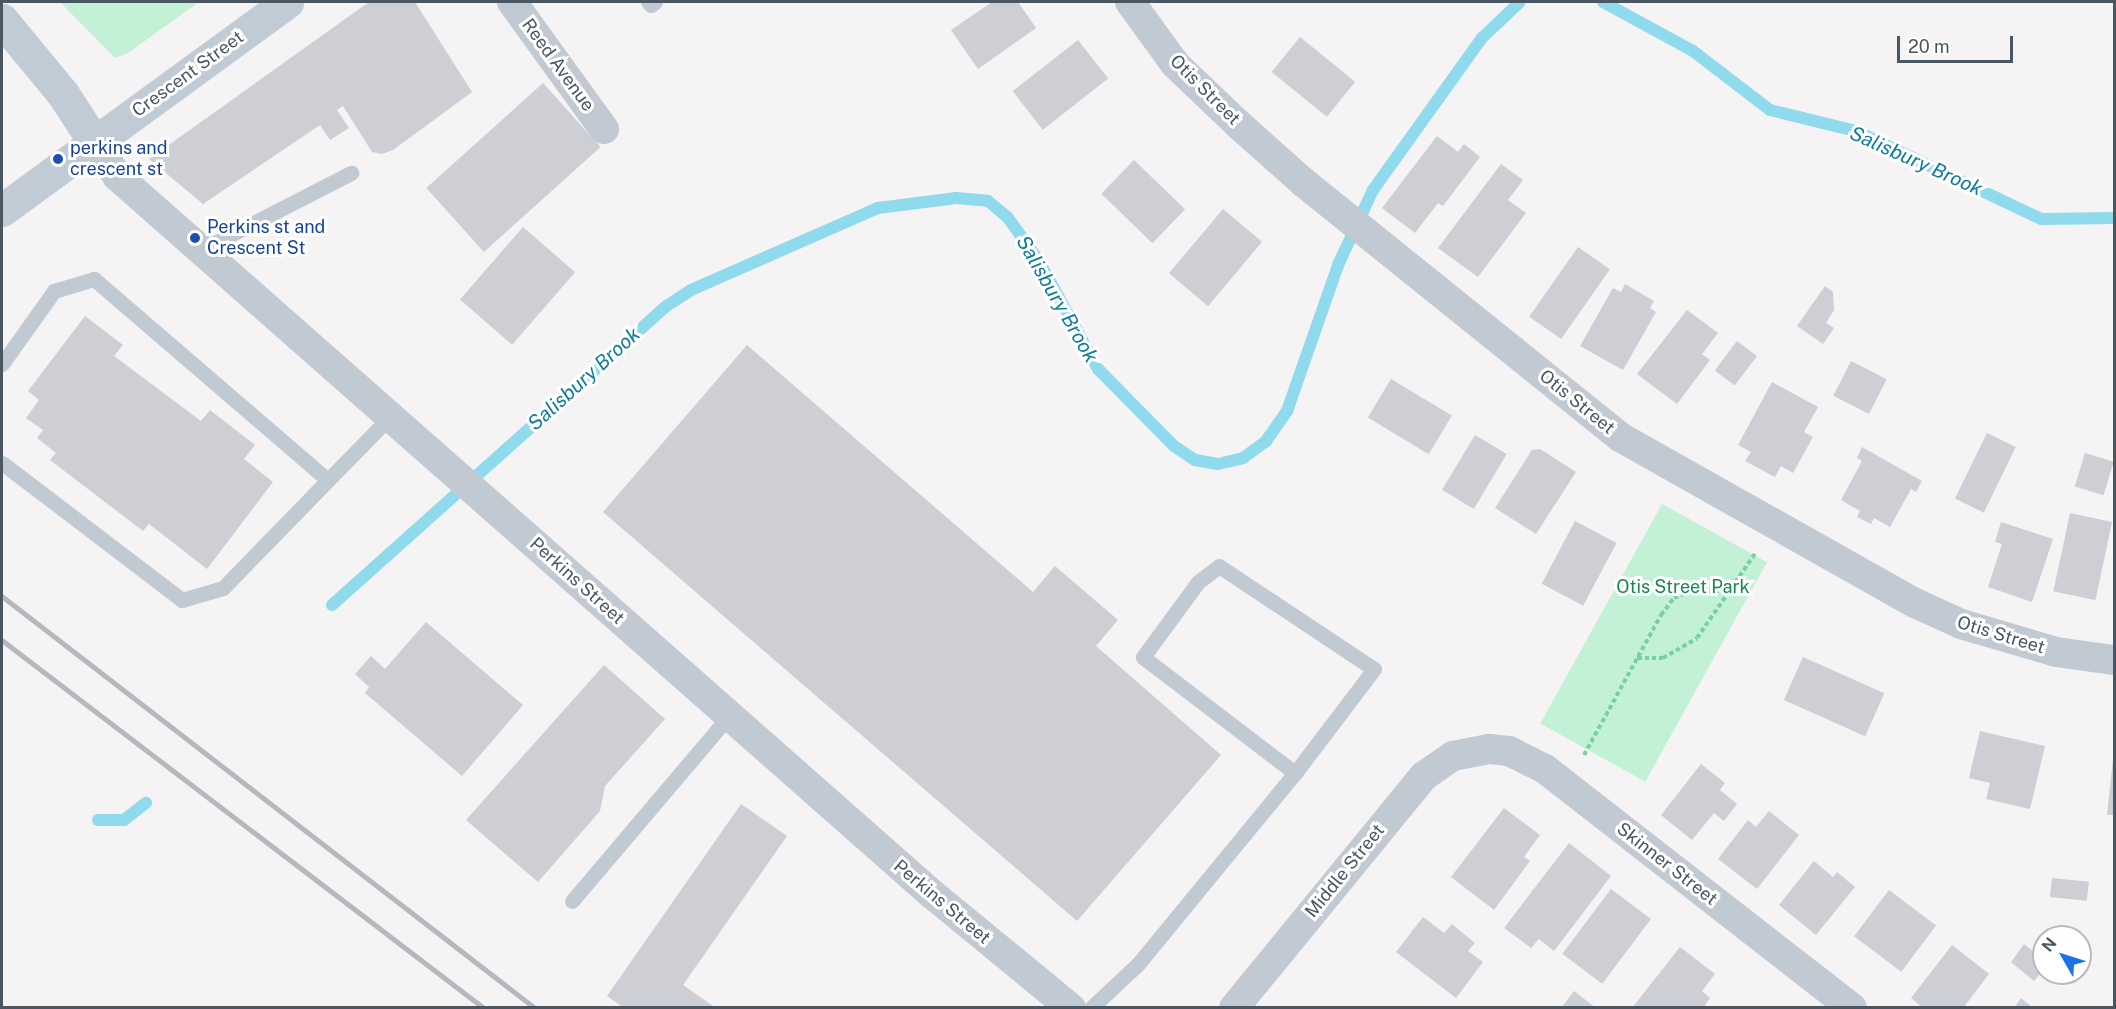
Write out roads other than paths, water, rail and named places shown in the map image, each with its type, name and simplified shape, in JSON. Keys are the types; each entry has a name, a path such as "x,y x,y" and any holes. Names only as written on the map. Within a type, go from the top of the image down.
{"main road":[{"name":"Crescent Street","path":"2,210 287,2"},
{"path":"2,20 63,94 95,143"}],"street":[{"name":"Reed Avenue","path":"512,2 604,129"},
{"name":"Otis Street","path":"1130,2 1175,64 1329,203 1620,437 1915,603 1961,624 2056,652 2115,660"},
{"name":"Perkins Street","path":"95,143 117,176 728,717 932,894 1071,1008"},
{"name":"Skinner Street","path":"1469,751 1509,751 1545,769 1852,1008"},
{"name":"Middle Street","path":"1234,1008 1411,790 1438,764 1469,751"}],"lane":[{"path":"648,2 651,5 655,2"},
{"path":"201,250 351,173"},
{"path":"2,364 54,291 94,279 328,480"},
{"path":"2,463 182,600 223,588 390,417"},
{"path":"1090,1008 1138,964 1295,773 1374,669 1219,566 1198,582 1143,657 1295,773"},
{"path":"572,901 728,717"}],"waterway":[{"name":"Salisbury Brook","path":"332,605 665,307 691,290 878,208 956,198 988,201 1008,218 1039,261 1098,369 1174,446 1195,460 1218,464 1243,458 1266,441 1287,411 1338,265 1373,190 1482,38 1520,2"},
{"name":"Salisbury Brook","path":"1603,2 1693,51 1770,110 1856,131 2041,219 2114,218"},
{"name":"Salisbury Brook","path":"98,820 124,820 146,803"}],"railway":[{"path":"2,596 535,1008"},
{"path":"2,640 484,1008"}],"place":[{"name":"perkins and crescent st","path":"58,159"},
{"name":"Perkins st and Crescent St","path":"195,238"}],"park label":[{"name":"Otis Street Park","path":"1683,587"}]}
